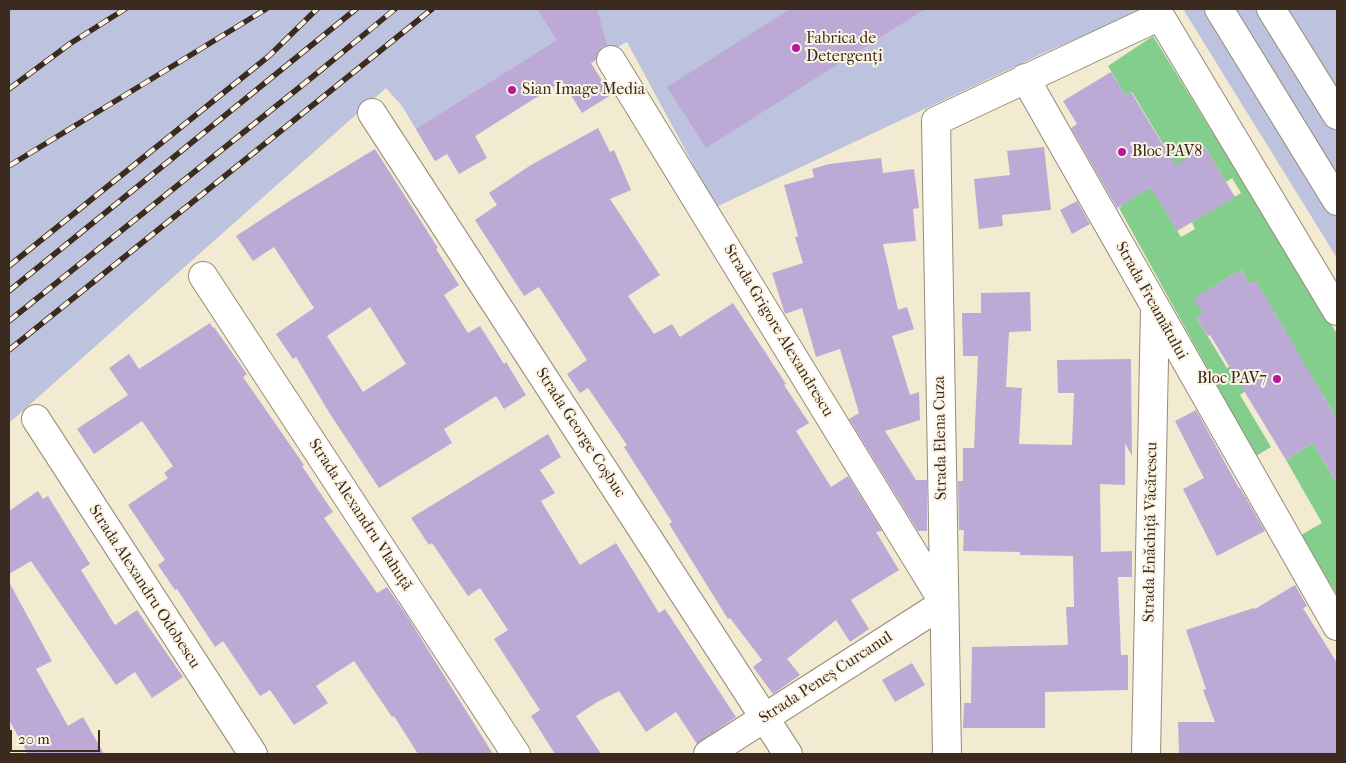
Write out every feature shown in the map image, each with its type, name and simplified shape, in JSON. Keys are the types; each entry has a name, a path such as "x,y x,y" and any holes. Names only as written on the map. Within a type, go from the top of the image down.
{"street":[{"path":"1219,9 1337,201"},
{"path":"1272,9 1337,115"},
{"path":"1025,78 1160,16 1337,311"},
{"name":"Strada Grigore Alexandrescu","path":"612,60 944,603"},
{"name":"Strada Elena Cuza","path":"947,754 936,121 1025,78"},
{"name":"Strada Freamătului","path":"1025,78 1337,626"},
{"name":"Strada George Coșbuc","path":"372,113 788,754"},
{"name":"Strada Alexandru Vlahuță","path":"203,276 516,754"},
{"name":"Strada Enăchiță Văcărescu","path":"1146,754 1155,309"},
{"name":"Strada Alexandru Odobescu","path":"36,419 253,754"},
{"name":"Strada Peneș Curcanul","path":"708,754 944,603"}],"shaded area":[{"path":"9,9 1146,9 1046,52 716,207 627,42 435,161 402,106 386,88 9,423"},
{"path":"1183,9 1337,9 1337,258"}],"green space":[{"path":"1153,36 1337,334 1337,428 1334,430 1332,410 1301,359 1280,336 1286,332 1256,282 1250,284 1241,270 1195,298 1203,313 1196,317 1227,368 1232,365 1247,390 1240,395 1271,447 1256,456 1119,208 1151,187 1181,237 1195,229 1192,222 1241,193 1232,178 1226,182 1205,147 1190,156 1193,162 1172,175 1163,144 1132,92 1125,95 1108,66"},
{"path":"1313,443 1337,484 1337,595 1301,535 1322,523 1286,460"}],"building":[{"name":"Sian Image Media","path":"537,9 597,9 607,45 602,47 595,60 591,63 611,95 582,113 562,81 475,136 487,158 459,174 447,154 435,161 416,129 557,40"},
{"name":"Fabrica de Detergenți","path":"790,9 925,9 706,148 667,87"},
{"name":"Bloc PAV8","path":"1111,72 1125,95 1131,92 1175,165 1205,147 1235,197 1177,231 1151,187 1117,208 1071,128 1077,124 1063,101"},
{"path":"598,128 610,152 614,150 631,190 610,199 660,275 628,296 654,334 672,324 680,337 733,303 809,423 796,431 831,487 848,476 882,531 876,532 899,570 851,600 869,629 850,642 836,620 787,659 800,675 773,694 753,667 762,660 730,618 728,619 669,524 672,522 624,447 627,445 588,388 580,393 567,374 587,360 539,287 524,296 475,220 497,205 489,193 531,165"},
{"path":"1044,147 1051,210 1002,215 1003,226 979,229 974,179 1010,175 1007,151"},
{"path":"375,149 438,248 436,249 459,285 444,295 468,333 480,326 504,364 506,362 526,395 504,409 496,396 444,429 452,443 379,488 330,414 296,357 293,359 276,334 314,308 274,247 253,261 236,236","holes":["370,307 406,364 363,392 327,336"]},
{"path":"881,158 883,173 914,169 919,208 913,209 916,241 883,244 898,310 907,307 914,329 892,336 910,395 919,392 920,420 885,431 916,480 927,480 927,531 918,531 849,419 859,413 840,349 816,357 802,308 785,314 772,273 803,263 795,237 798,236 784,185 814,177 812,169 829,164"},
{"path":"1077,201 1090,224 1072,234 1060,210"},
{"name":"Bloc PAV7","path":"1241,270 1250,284 1256,281 1337,419 1337,484 1313,443 1286,460 1210,335 1208,336 1196,317 1203,313 1194,298"},
{"path":"1030,292 1031,331 1009,332 1006,387 1022,388 1019,444 1072,445 1074,393 1058,393 1057,360 1131,359 1132,456 1125,443 1125,485 1100,484 1101,552 1132,551 1132,577 1118,577 1121,655 1128,655 1128,690 1045,692 1045,728 963,728 964,703 971,703 972,647 1068,645 1066,607 1074,607 1073,556 1020,555 1020,552 963,551 964,530 959,530 958,481 963,481 963,448 974,448 978,356 963,356 962,313 981,313 981,293"},
{"path":"210,323 247,374 243,377 304,465 302,466 333,512 324,518 377,593 387,587 493,754 418,754 394,716 392,717 354,661 316,686 328,703 294,725 270,690 260,696 223,641 215,647 177,589 175,590 158,565 165,560 128,505 168,478 164,473 173,466 142,421 94,454 77,429 128,395 109,368 129,354 139,369"},
{"path":"1196,410 1265,531 1217,556 1183,489 1204,478 1175,421"},
{"path":"548,434 561,457 540,470 555,493 541,501 580,565 616,543 659,613 665,609 736,717 697,744 676,712 646,732 619,691 576,716 601,754 555,754 531,716 540,710 494,639 508,630 480,588 468,596 432,543 429,545 411,518"},
{"path":"38,491 43,499 48,496 90,564 81,570 115,625 137,610 183,677 152,698 135,672 116,685 31,561 9,574 9,511"},
{"path":"9,582 52,661 36,669 68,726 83,717 104,754 28,754 9,720"},
{"path":"1295,585 1307,606 1303,608 1337,663 1337,754 1179,754 1178,722 1215,722 1203,690 1206,689 1186,630 1255,609"},
{"path":"912,663 925,685 895,702 882,680"}],"railway":[{"path":"9,89 71,43 125,9"},
{"path":"9,166 266,9"},
{"path":"9,266 269,56 317,9"},
{"path":"9,291 356,9"},
{"path":"9,321 395,9"},
{"path":"9,350 432,9"}],"place":[{"name":"Fabrica de Detergenți","path":"796,48"},
{"name":"Sian Image Media","path":"512,90"},
{"name":"Bloc PAV8","path":"1122,152"},
{"name":"Bloc PAV7","path":"1277,379"}]}
